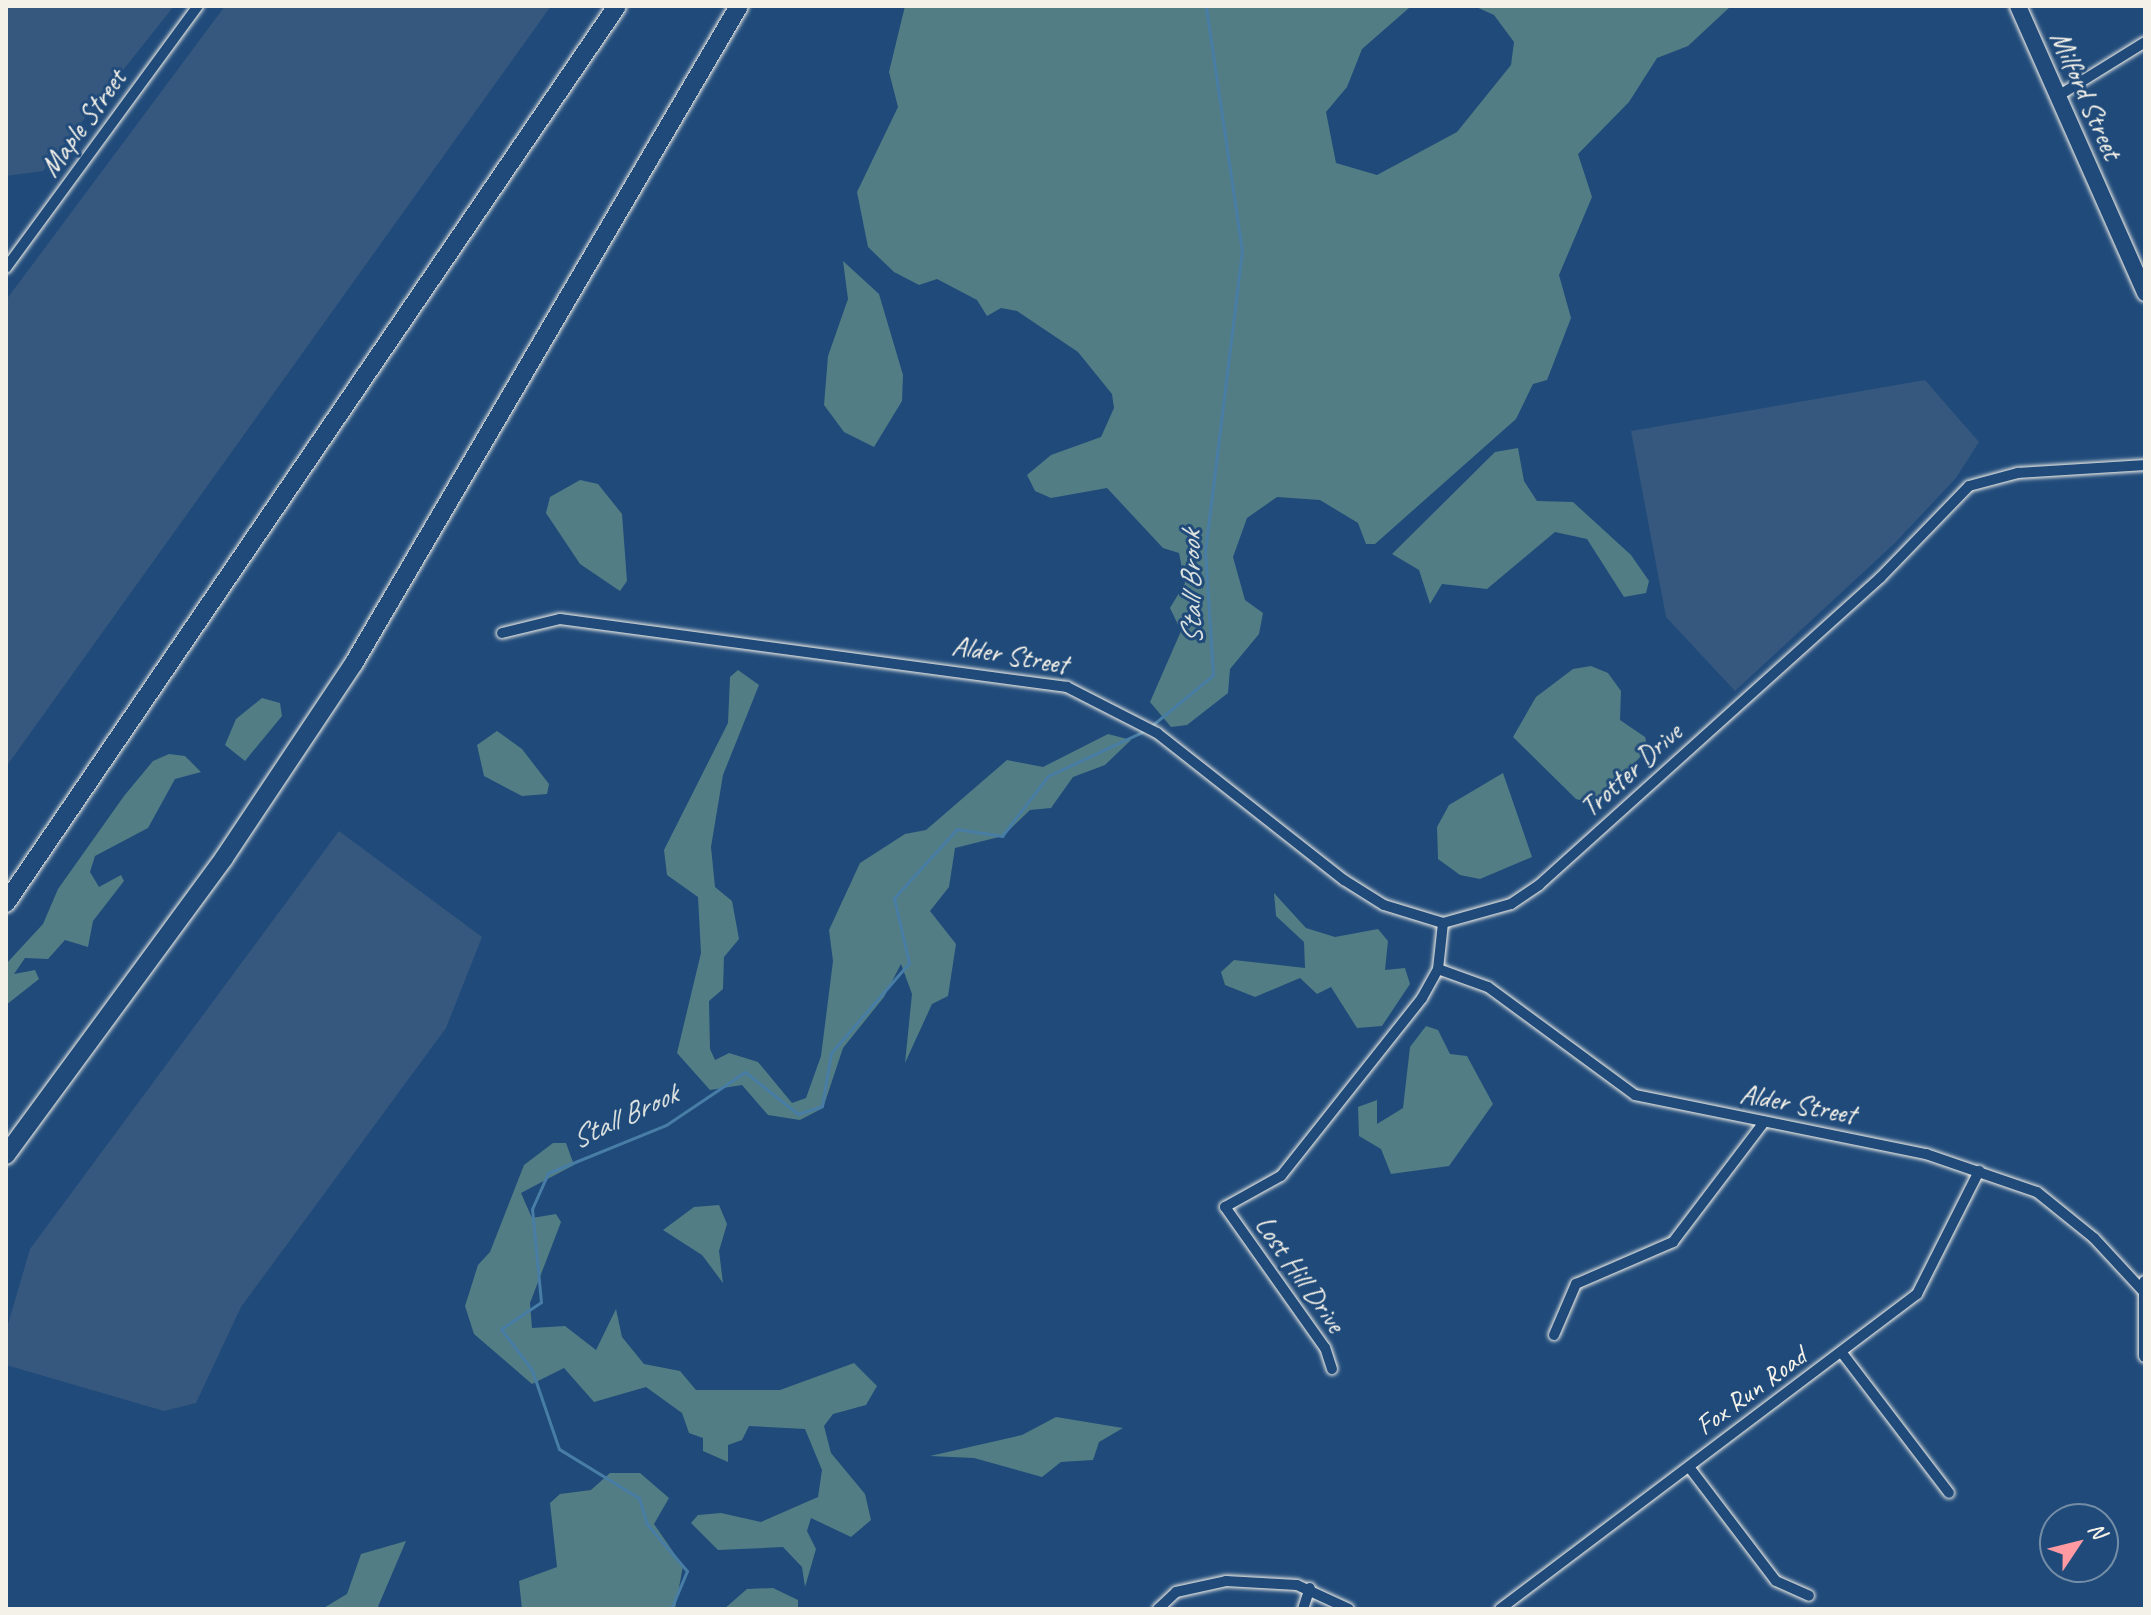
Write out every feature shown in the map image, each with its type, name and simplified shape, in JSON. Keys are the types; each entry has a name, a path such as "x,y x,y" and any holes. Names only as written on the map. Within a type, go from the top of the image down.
{"highway":[{"path":"6,903 617,6"},
{"path":"6,1155 224,858 369,639 739,6"}],"main road":[{"name":"Milford Street","path":"2018,6 2145,293"}],"street":[{"name":"Maple Street","path":"6,268 198,6"},
{"path":"2058,96 2145,42"},
{"name":"Trotter Drive","path":"1443,923 1511,904 1539,885 1880,578 1969,486 2018,473 2145,465"},
{"name":"Alder Street","path":"502,633 560,619 1004,676 1067,687 1157,733 1344,880 1384,905 1443,923"},
{"path":"1438,969 1443,923"},
{"name":"Alder Street","path":"1438,969 1488,987 1620,1088 1979,1171 2037,1192 2065,1212 2144,1287"},
{"name":"Lost Hill Drive","path":"1332,1369 1325,1348 1225,1207 1281,1176 1438,969"},
{"path":"1554,1335 1576,1284 1673,1242 1764,1122"},
{"name":"Fox Run Road","path":"1500,1609 1842,1353 1928,1282 1979,1171"},
{"path":"2144,1287 2145,1356"},
{"path":"1842,1353 1949,1493"},
{"path":"1689,1467 1776,1581 1809,1596"},
{"path":"1158,1609 1176,1592 1226,1581 1310,1588 1349,1609"},
{"path":"1303,1609 1310,1588"}],"shaded area":[{"path":"6,6 174,6 43,171 6,176"},
{"path":"225,6 551,6 6,767 6,300"},
{"path":"1925,380 1979,442 1956,478 1895,543 1735,691 1666,617 1631,431"},
{"path":"339,831 482,937 446,1028 241,1307 196,1403 164,1411 6,1365 6,1331 30,1249"}],"green space":[{"path":"905,6 1439,6 1409,8 1362,49 1347,87 1326,112 1336,163 1377,175 1457,132 1511,65 1514,42 1494,15 1474,6 1731,6 1688,46 1657,58 1629,102 1578,154 1592,197 1559,275 1571,318 1547,380 1533,384 1516,419 1375,544 1366,544 1358,523 1320,500 1277,497 1247,518 1233,557 1245,600 1263,613 1259,634 1230,669 1228,693 1187,725 1171,727 1150,702 1181,631 1170,608 1185,583 1179,553 1163,548 1107,488 1051,498 1035,491 1027,475 1051,455 1101,437 1114,408 1112,394 1078,352 1017,311 1001,308 987,316 977,300 937,279 919,285 894,272 868,247 857,192 898,107 889,72"},
{"path":"843,261 879,294 903,375 902,401 874,447 844,432 824,405 828,356 848,299"},
{"path":"1518,448 1524,481 1537,501 1573,502 1631,555 1649,581 1646,593 1624,597 1587,539 1555,532 1487,589 1442,584 1430,604 1419,570 1392,554 1495,452"},
{"path":"580,480 598,484 622,514 627,581 620,591 580,564 546,513 550,497"},
{"path":"1591,666 1608,673 1621,691 1620,720 1645,737 1648,749 1594,804 1576,799 1513,737 1536,697 1573,669"},
{"path":"738,670 759,685 723,775 711,847 715,887 732,901 739,939 724,957 723,989 709,1001 710,1049 715,1060 729,1053 758,1062 792,1103 806,1098 821,1056 833,961 829,930 860,863 905,834 926,830 1007,760 1043,767 1108,734 1131,740 1105,765 1073,777 1051,808 1030,810 1003,836 955,848 949,887 930,911 956,944 948,996 932,1004 905,1063 912,994 901,964 884,997 843,1048 823,1108 800,1120 768,1115 742,1085 710,1090 677,1053 701,953 698,897 667,875 664,850 728,723 730,677"},
{"path":"262,698 280,703 282,716 245,761 225,745 236,719"},
{"path":"497,731 522,749 549,784 547,794 522,796 484,776 477,745"},
{"path":"169,754 185,756 201,772 175,779 148,828 95,856 90,872 99,887 121,875 124,881 93,921 88,947 65,940 48,959 25,958 14,974 35,970 39,979 6,1005 6,964 43,924 58,889 124,796 153,761"},
{"path":"1503,773 1532,857 1480,879 1460,875 1438,859 1437,827 1449,805"},
{"path":"1274,893 1306,928 1335,937 1378,929 1388,941 1385,970 1405,968 1410,984 1382,1026 1357,1028 1331,987 1317,994 1300,978 1255,997 1225,985 1221,972 1234,960 1305,968 1304,942 1276,916"},
{"path":"1426,1026 1438,1030 1450,1054 1467,1056 1493,1104 1449,1166 1391,1174 1381,1149 1359,1136 1358,1107 1377,1100 1377,1124 1403,1108 1410,1047"},
{"path":"553,1143 566,1143 574,1165 521,1193 532,1218 556,1214 561,1222 530,1303 532,1328 565,1326 596,1350 616,1309 622,1337 644,1364 680,1371 696,1390 780,1390 854,1363 877,1386 866,1405 833,1414 824,1426 831,1453 865,1494 871,1520 851,1537 811,1518 807,1531 816,1549 805,1587 802,1567 783,1547 718,1550 691,1523 698,1515 721,1513 761,1522 818,1497 822,1470 805,1429 749,1426 742,1440 728,1445 728,1462 703,1451 703,1438 689,1433 682,1413 646,1387 594,1402 564,1368 532,1384 474,1334 465,1306 478,1265 490,1252 524,1165"},
{"path":"719,1205 727,1224 719,1251 723,1283 702,1255 663,1230 694,1207"},
{"path":"1056,1417 1123,1428 1099,1442 1093,1460 1061,1462 1042,1477 974,1458 930,1456 1022,1435"},
{"path":"610,1473 640,1473 669,1498 654,1524 683,1566 675,1609 522,1609 519,1581 557,1567 550,1503 560,1494 591,1490"},
{"path":"406,1541 377,1609 322,1609 347,1594 361,1554"},
{"path":"773,1588 798,1600 798,1609 724,1609 747,1589"}],"waterway":[{"name":"Stall Brook","path":"1150,727 1213,675 1205,552 1242,251 1206,6"},
{"name":"Stall Brook","path":"671,1609 687,1571 647,1524 639,1498 559,1449 532,1370 501,1329 541,1302 532,1209 548,1173 666,1125 745,1072 798,1114 822,1106 831,1053 909,963 894,898 957,829 1002,836 1048,776 1144,731"}]}
